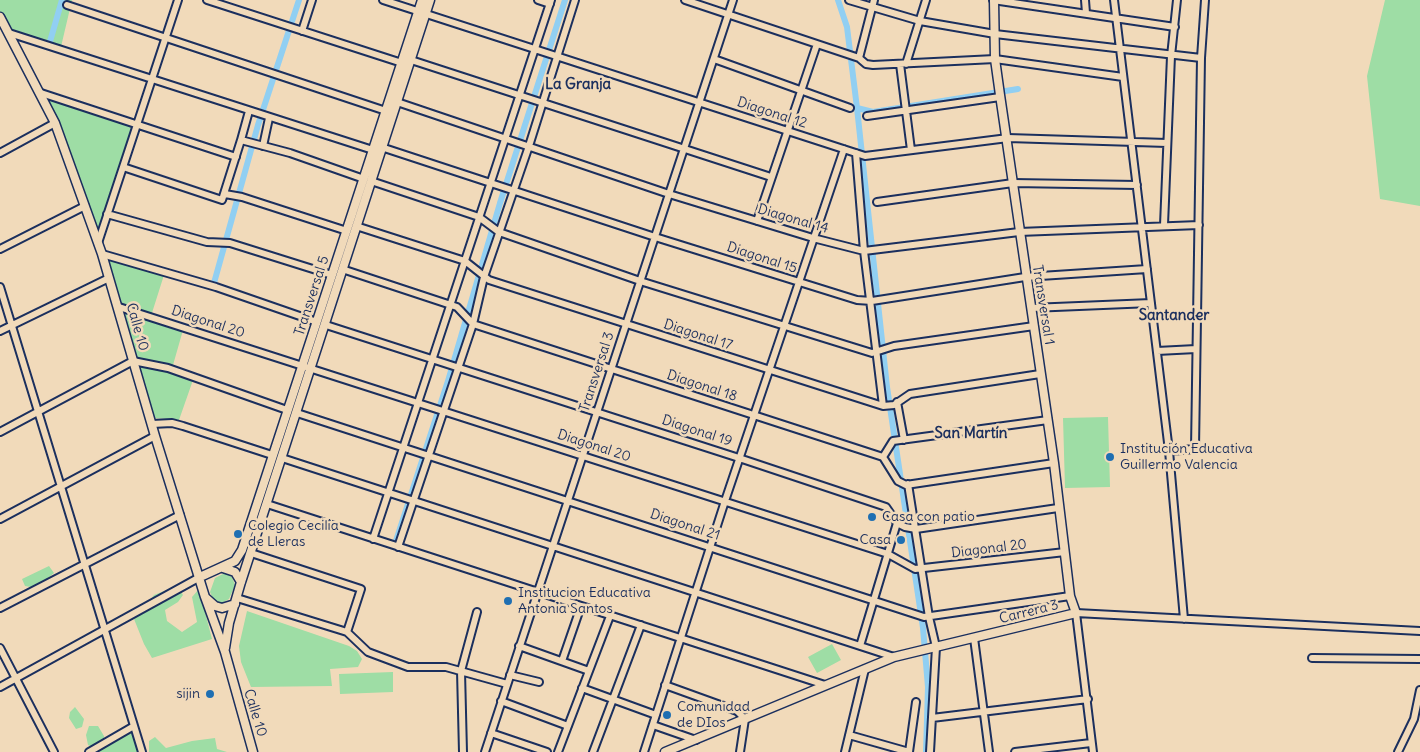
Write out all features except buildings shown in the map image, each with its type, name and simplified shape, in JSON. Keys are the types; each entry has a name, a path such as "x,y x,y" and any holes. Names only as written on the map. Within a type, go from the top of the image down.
{"street":[{"path":"97,245 178,0"},
{"path":"207,0 402,63"},
{"path":"300,30 312,0"},
{"name":"Diagonal 12","path":"383,0 860,154 911,150 1008,138 1167,143"},
{"name":"Transversal 5","path":"200,577 235,561 242,550 347,231 397,102 411,60 422,13 422,0"},
{"name":"Transversal 5","path":"378,149 386,111 402,63 422,13 430,0"},
{"path":"373,539 433,359 454,306 465,261 479,217 494,183 505,138 536,50 550,2 538,0"},
{"path":"398,547 408,499 426,455 471,322 480,275 498,231 510,189 527,145 575,0"},
{"path":"685,0 856,57 866,64 995,59 1123,77"},
{"name":"Transversal 3","path":"485,752 733,0"},
{"path":"851,0 873,3 920,21 995,34 1201,58"},
{"path":"911,150 904,111 903,64 926,0"},
{"path":"994,0 1175,27"},
{"name":"Transversal 1","path":"994,0 995,59 1008,138 1025,277 1048,420 1070,596 1076,613"},
{"path":"1084,0 1086,14"},
{"path":"1114,0 1169,451 1184,618"},
{"path":"1164,226 1171,56 1176,0"},
{"path":"1169,451 1195,449 1201,58 1205,0"},
{"path":"856,57 873,3"},
{"path":"67,5 386,111"},
{"name":"Calle 10","path":"0,17 56,123 97,245 102,254 119,307 155,436 205,597 225,652 254,752"},
{"name":"Diagonal 15","path":"8,33 250,112 494,183 655,237 857,300 874,301 1025,277 1147,269"},
{"path":"757,221 817,44"},
{"path":"714,59 801,88 850,108"},
{"path":"411,60 527,96 771,177"},
{"path":"41,93 236,157"},
{"path":"867,116 1000,96"},
{"name":"Diagonal 14","path":"397,102 669,194 813,238 868,251 1019,232 1199,225"},
{"path":"224,197 250,112"},
{"path":"263,146 267,117"},
{"path":"0,153 56,123"},
{"path":"241,140 479,217 498,231 640,281 783,326 880,351 894,346 1034,326"},
{"path":"644,752 739,458 844,149"},
{"path":"860,154 868,251 885,406"},
{"path":"123,167 224,197 239,196 347,231"},
{"name":"Transversal 5","path":"241,582 326,325 356,226 367,180"},
{"path":"877,202 1013,183 1137,185"},
{"path":"0,249 85,206"},
{"path":"107,214 207,242 230,243 332,275"},
{"name":"Diagonal 17","path":"356,226 465,261 480,275 626,325 885,406 896,404 910,394 1040,374"},
{"path":"102,254 216,287 316,322"},
{"path":"342,269 454,306 471,322"},
{"path":"0,331 109,278"},
{"path":"0,287 86,564 103,630 142,752"},
{"path":"1031,308 1151,303"},
{"name":"Diagonal 20","path":"119,307 888,554 906,566 918,569 1065,552"},
{"name":"Diagonal 18","path":"471,322 611,370 883,457"},
{"name":"Diagonal 19","path":"326,325 886,507 897,523 911,529"},
{"path":"1157,350 1196,349"},
{"path":"0,432 133,361 168,368 287,410"},
{"path":"896,404 903,440"},
{"name":"Diagonal 21","path":"297,413 926,617"},
{"path":"1048,420 893,442 883,457 898,481 907,485 1054,463"},
{"path":"152,424 172,423 272,455"},
{"path":"0,519 155,436"},
{"path":"282,458 894,657"},
{"path":"907,485 911,529 926,617 934,648 930,752"},
{"path":"267,504 825,685"},
{"path":"911,529 1058,508"},
{"path":"0,608 180,515"},
{"path":"860,646 897,523"},
{"path":"252,553 361,589 347,632"},
{"path":"223,568 235,572 241,582"},
{"path":"0,687 200,577"},
{"name":"Calle 10","path":"225,652 227,633 241,582"},
{"path":"926,617 1070,596"},
{"path":"205,597 215,606 222,608 236,601 347,632 368,652 408,667 437,666 461,670 507,684"},
{"path":"562,661 581,606"},
{"path":"463,752 461,670 477,612"},
{"path":"1076,613 1093,752"},
{"name":"Carrera 3","path":"665,752 894,657 1076,613 1420,632"},
{"path":"558,752 610,616"},
{"path":"593,752 641,625"},
{"path":"974,638 989,752"},
{"path":"520,646 589,671"},
{"path":"0,648 54,752"},
{"path":"1312,658 1420,658"},
{"path":"845,752 865,670"},
{"path":"510,675 538,682"},
{"path":"665,684 729,707 745,719 742,752"},
{"path":"582,688 656,715"},
{"path":"1398,752 1414,719 1420,690"},
{"path":"932,718 1088,699"},
{"path":"501,701 568,726"},
{"path":"849,735 909,752 916,702"},
{"path":"652,725 697,740"},
{"path":"89,752 134,726"},
{"path":"491,733 547,752"},
{"path":"1014,752 1092,743"}],"green space":[{"path":"0,0 72,0 60,51 9,33 0,17"},
{"path":"1385,0 1420,0 1420,206 1380,199 1367,76"},
{"path":"41,93 137,124 97,245"},
{"path":"104,257 164,275 151,316 120,306"},
{"path":"123,311 183,330 171,372 193,380 179,420 154,418"},
{"path":"1108,417 1110,487 1065,488 1063,418"},
{"path":"49,566 54,573 36,588 25,586 22,579"},
{"path":"225,573 232,577 235,585 229,599 220,604 214,601 210,592 215,578"},
{"path":"177,586 183,595 178,602 165,610 167,621 182,632 197,622 192,597 199,589 212,639 152,658 134,619 154,595"},
{"path":"247,611 349,646 357,651 362,659 358,667 330,669 332,686 251,687 241,662 239,646"},
{"path":"832,644 841,660 817,673 808,657"},
{"path":"393,672 393,692 340,694 339,674"},
{"path":"75,707 84,719 82,727 76,729 69,718 70,712"},
{"path":"89,726 98,726 104,736 104,741 92,747 88,745 86,735"},
{"path":"132,731 139,752 93,752"},
{"path":"155,737 166,748 192,741 215,738 217,749 227,752 149,752 149,741"}],"waterway":[{"path":"49,45 62,0"},
{"path":"214,283 258,125 299,0"},
{"path":"395,544 448,381 500,203 565,0"},
{"path":"838,0 847,27 887,387 923,628 928,687 926,752"},
{"path":"857,108 873,112 1018,89"}],"place":[{"name":"Institución Educativa Guillermo Valencia","path":"1110,457"},
{"name":"Casa con patio","path":"872,517"},
{"name":"Colegio Cecilia de Lleras","path":"238,534"},
{"name":"Casa","path":"901,540"},
{"name":"Institucion Educativa Antonia Santos","path":"508,601"},
{"name":"sijin","path":"210,694"},
{"name":"Comunidad de DIos","path":"667,715"}],"district":[{"name":"La Granja","path":"578,85"},
{"name":"Santander","path":"1174,316"},
{"name":"San Martín","path":"971,434"}]}
